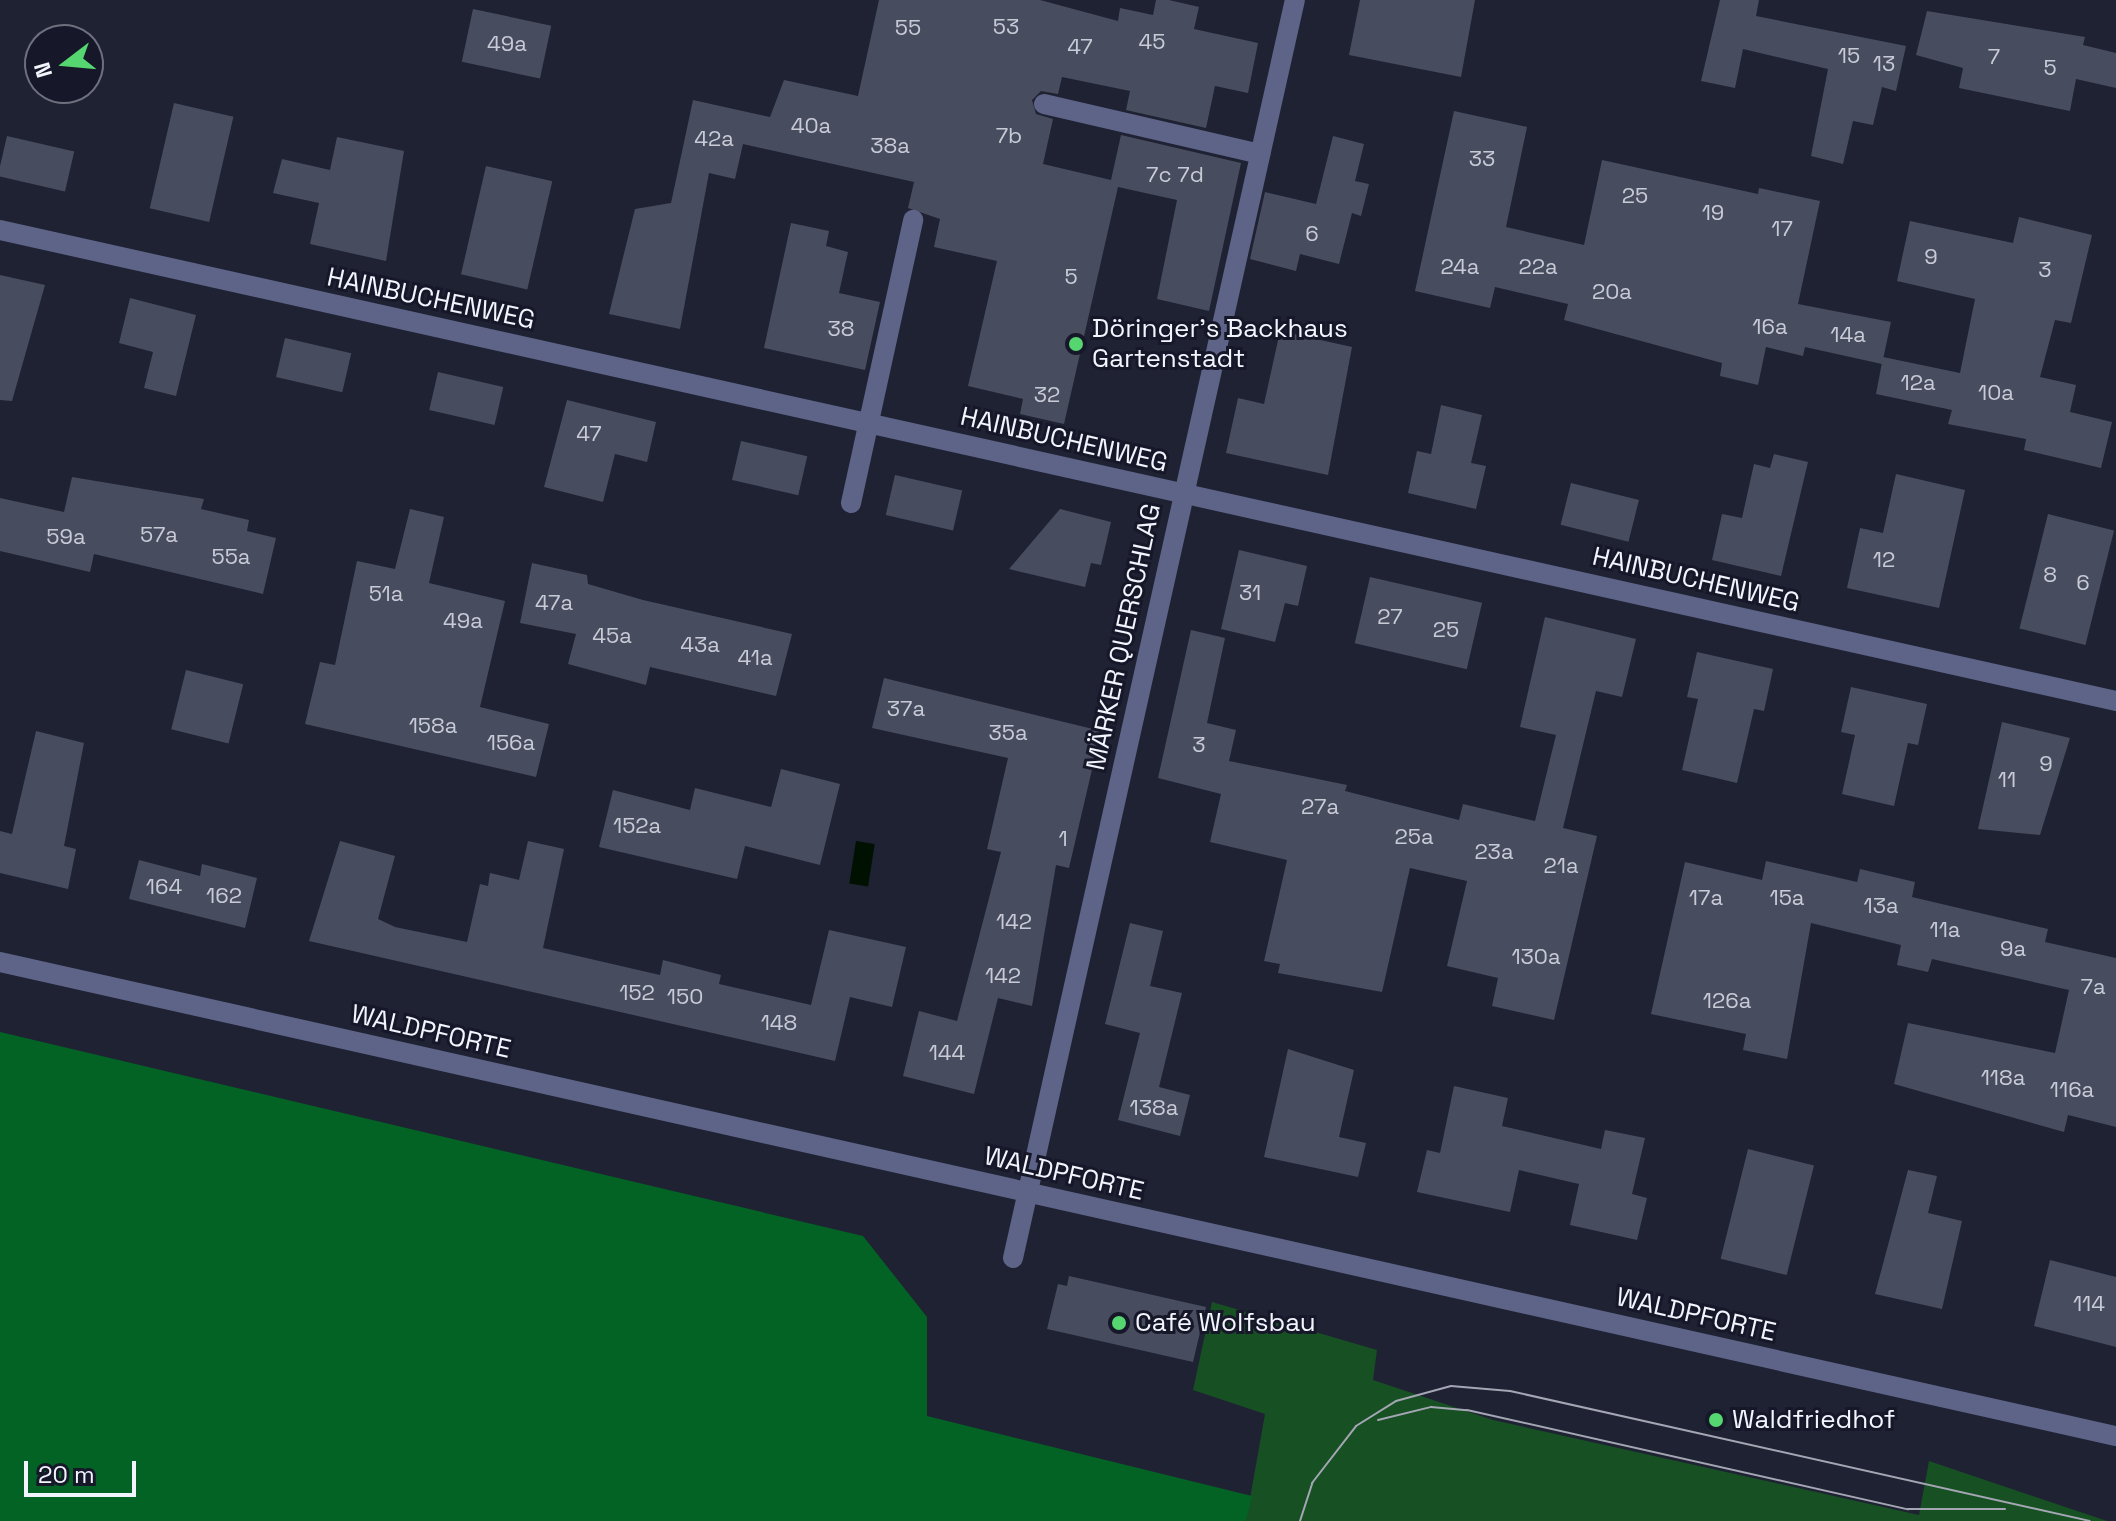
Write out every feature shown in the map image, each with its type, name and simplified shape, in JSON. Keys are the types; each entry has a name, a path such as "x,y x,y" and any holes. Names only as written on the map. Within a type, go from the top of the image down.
{"street":[{"name":"MÄRKER QUERSCHLAG","path":"1013,1258 1182,493 1295,0"},
{"path":"1044,104 1260,154"},
{"path":"851,503 913,220"},
{"name":"HAINBUCHENWEG","path":"0,230 2116,701"},
{"name":"WALDPFORTE","path":"0,962 2116,1436"}],"green space":[{"path":"0,1032 863,1236 927,1317 927,1416 1252,1496 1246,1521 0,1521"},
{"path":"1212,1302 1377,1350 1373,1380 1493,1420 1919,1515 1929,1461 2107,1521 1246,1521 1265,1414 1193,1390"}],"shaded area":[{"path":"856,841 875,844 868,886 849,883"}],"building":[{"path":"879,0 1040,0 1118,21 1120,8 1153,15 1156,0 1169,0 1199,7 1194,29 1258,43 1248,93 1215,86 1206,128 1126,110 1130,91 1062,77 1058,94 1041,91 1032,100 1036,114 1053,119 1043,164 1111,180 1121,135 1241,163 1209,311 1157,299 1177,200 1118,187 1064,424 1020,414 1023,399 968,386 997,261 934,247 940,219 908,208 914,182 743,144 735,179 709,173 680,329 609,314 635,209 671,203 693,100 770,117 784,80 858,96"},
{"path":"1360,0 1475,0 1461,77 1349,55"},
{"path":"1720,0 1759,0 1756,16 1906,46 1896,91 1882,87 1873,125 1853,121 1843,164 1811,156 1828,69 1743,49 1735,88 1701,81"},
{"path":"473,9 551,26 540,78 462,62"},
{"path":"1927,11 2085,37 2083,45 2116,53 2116,88 2076,79 2070,111 1959,88 1963,68 1916,55"},
{"path":"174,103 233,117 209,222 150,208"},
{"path":"1454,111 1527,127 1506,227 1584,245 1602,160 1758,194 1759,188 1820,201 1798,304 1891,322 1882,364 1805,347 1803,356 1766,347 1758,385 1720,376 1722,363 1564,320 1568,304 1495,287 1490,308 1415,291"},
{"path":"7,136 74,152 65,191 0,176"},
{"path":"1333,136 1364,144 1355,181 1369,184 1361,216 1352,213 1339,264 1300,254 1296,271 1250,259 1265,192 1316,204"},
{"path":"337,137 404,151 386,261 310,244 319,203 273,193 282,159 330,170"},
{"path":"486,166 552,181 527,289 461,274"},
{"path":"2019,217 2092,235 2071,323 2055,320 2040,377 2076,385 2070,412 2112,422 2101,468 2024,450 2026,439 1948,424 1952,410 1876,394 1883,357 1960,373 1975,299 1897,281 1910,221 2013,243"},
{"path":"791,223 829,231 826,246 848,252 839,293 880,302 865,370 764,348"},
{"path":"0,275 45,285 12,401 0,400"},
{"path":"130,298 196,315 176,396 144,388 153,352 119,343"},
{"path":"1280,331 1352,347 1328,475 1226,453 1238,398 1264,404"},
{"path":"285,338 351,353 342,392 276,377"},
{"path":"438,372 503,387 495,425 429,410"},
{"path":"567,400 656,422 647,462 615,454 603,502 544,487"},
{"path":"1441,405 1482,415 1471,463 1486,466 1476,509 1408,493 1417,451 1431,454"},
{"path":"741,441 807,456 798,495 732,480"},
{"path":"1774,454 1808,462 1781,576 1712,560 1722,514 1742,518 1754,464 1770,468"},
{"path":"1896,474 1965,490 1939,608 1847,588 1860,528 1883,533"},
{"path":"895,475 962,491 953,530 886,515"},
{"path":"72,477 204,499 201,509 249,520 247,531 276,538 263,594 94,554 90,572 0,551 0,498 64,512"},
{"path":"1571,483 1639,500 1629,542 1561,525"},
{"path":"410,509 444,517 429,583 505,601 480,707 549,724 536,777 305,724 320,662 335,665 357,561 395,569"},
{"path":"1060,509 1111,522 1101,565 1091,563 1085,587 1009,569"},
{"path":"2048,514 2114,530 2085,645 2019,628"},
{"path":"1239,550 1307,566 1298,606 1285,603 1275,642 1221,629"},
{"path":"532,563 587,575 588,584 643,600 792,634 776,696 650,667 646,685 568,664 576,634 520,623"},
{"path":"1370,577 1482,603 1467,669 1355,643"},
{"path":"1545,617 1636,639 1622,697 1596,691 1563,828 1597,836 1554,1020 1492,1006 1498,978 1447,966 1467,881 1410,868 1382,992 1278,973 1280,964 1264,961 1287,860 1210,842 1221,794 1158,778 1191,630 1225,638 1207,723 1236,730 1229,761 1347,785 1345,791 1459,820 1463,804 1535,821 1556,735 1520,727"},
{"path":"1697,652 1773,669 1764,711 1754,709 1737,783 1682,770 1698,699 1687,697"},
{"path":"186,670 243,684 228,743 171,729"},
{"path":"884,678 1101,731 1069,868 1056,865 1032,1006 998,998 974,1094 903,1076 919,1011 957,1021 1001,852 987,849 1008,758 872,728"},
{"path":"1851,687 1927,704 1918,745 1908,743 1894,806 1842,794 1855,735 1841,732"},
{"path":"2002,722 2070,738 2040,835 1978,829"},
{"path":"36,731 84,743 64,846 76,849 68,889 0,873 0,831 12,834"},
{"path":"781,769 840,784 820,865 745,846 737,879 599,847 613,790 690,810 695,788 771,807"},
{"path":"340,841 395,856 378,919 395,927 467,942 480,884 488,886 490,873 519,880 528,841 564,849 543,948 660,975 663,960 721,975 719,984 811,1005 829,930 906,947 892,1007 850,997 835,1061 309,941"},
{"path":"139,860 200,876 202,864 257,878 245,928 129,899"},
{"path":"1766,861 1857,882 1860,869 1915,882 1912,897 2048,929 2045,942 2116,958 2116,1127 2068,1115 2064,1132 1894,1084 1908,1023 2055,1053 2069,990 1932,959 1928,972 1897,965 1901,945 1811,923 1787,1059 1743,1050 1746,1034 1651,1014 1685,862 1762,880"},
{"path":"1130,923 1163,931 1150,986 1182,993 1159,1087 1190,1095 1180,1136 1118,1120 1140,1033 1105,1024"},
{"path":"1288,1049 1354,1070 1339,1137 1366,1143 1358,1177 1264,1157"},
{"path":"1454,1086 1508,1098 1502,1126 1601,1149 1605,1130 1645,1138 1632,1194 1647,1198 1637,1240 1570,1225 1579,1184 1519,1170 1510,1212 1417,1192 1427,1150 1440,1153"},
{"path":"1748,1149 1814,1165 1787,1275 1721,1259"},
{"path":"1908,1170 1937,1176 1928,1213 1962,1221 1942,1309 1875,1294"},
{"path":"2050,1260 2116,1277 2116,1347 2034,1326"},
{"name":"Café Wolfsbau","path":"1069,1276 1206,1307 1193,1362 1047,1329 1058,1284 1067,1286"}],"tram line":[{"path":"1300,1521 1312,1483 1356,1426 1396,1401 1451,1386 1510,1391 2090,1521"},
{"path":"1378,1420 1431,1407 1467,1410 1908,1509 2005,1509"}],"place":[{"name":"Döringer's Backhaus Gartenstadt","path":"1076,344"},
{"name":"Café Wolfsbau","path":"1119,1323"},
{"name":"Waldfriedhof","path":"1716,1420"}]}
